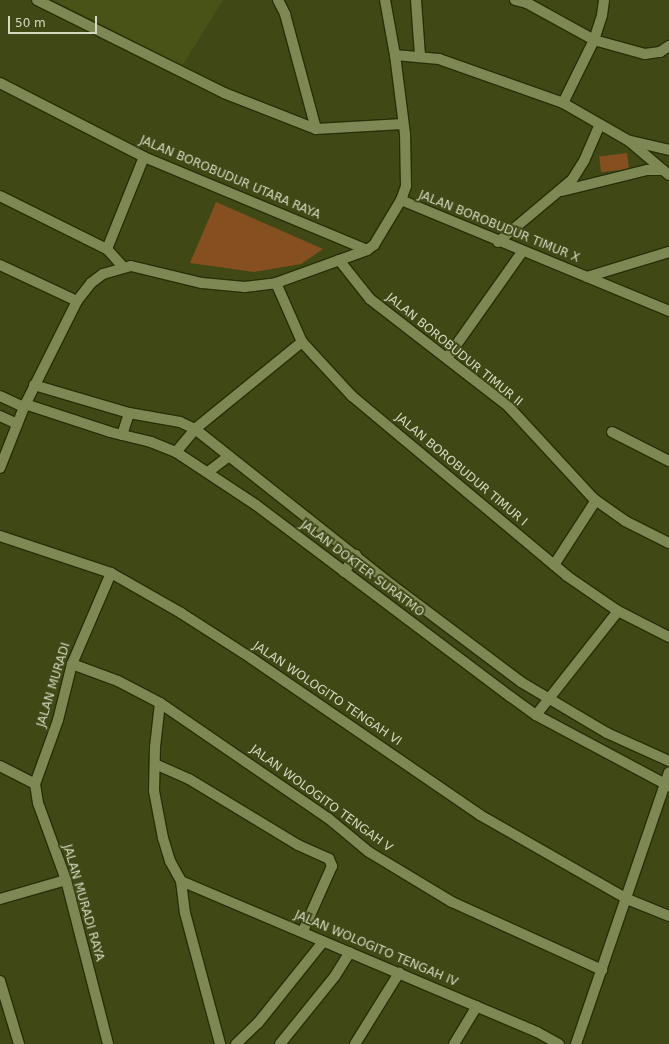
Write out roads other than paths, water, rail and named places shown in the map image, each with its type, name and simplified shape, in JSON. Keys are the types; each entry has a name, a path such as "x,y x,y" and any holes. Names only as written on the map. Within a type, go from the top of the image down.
{"street":[{"path":"37,0 224,93 316,129 403,124"},
{"path":"278,0 285,14 316,129"},
{"path":"0,468 34,385 78,301 91,283 103,274 130,266 202,283 245,287 276,284 366,250 374,245 384,231 401,200 406,186 403,124 395,55 385,0"},
{"path":"416,0 420,56"},
{"path":"515,0 527,2 594,40 645,54 660,52 669,46"},
{"path":"563,103 594,40 602,14 604,0"},
{"path":"395,55 420,56 439,59 563,103 629,141 666,173"},
{"name":"JALAN BOROBUDUR UTARA RAYA","path":"0,83 144,158 366,250"},
{"path":"498,242 572,180 584,161 600,124"},
{"path":"629,141 669,150"},
{"path":"107,249 144,158"},
{"path":"558,192 646,170 666,173"},
{"path":"0,196 107,249 123,267"},
{"name":"JALAN BOROBUDUR TIMUR X","path":"401,200 498,242 587,277 669,312"},
{"path":"447,358 522,252"},
{"name":"JALAN BOROBUDUR TIMUR X","path":"587,277 669,252"},
{"name":"JALAN BOROBUDUR TIMUR II","path":"339,260 370,299 509,407 596,500 625,521 669,543"},
{"path":"0,266 78,301"},
{"name":"JALAN BOROBUDUR TIMUR I","path":"276,284 302,342 352,396 554,565 618,611 669,637"},
{"path":"176,452 195,428 302,342"},
{"name":"JALAN DOKTER SURATMO","path":"34,385 129,413 180,422 195,428 356,555 515,677 607,733 669,761"},
{"name":"JALAN DOKTER SURATMO","path":"0,396 176,452 256,505 536,715 667,785"},
{"path":"122,435 129,413"},
{"path":"0,416 17,424"},
{"path":"612,432 669,461"},
{"path":"208,472 229,456"},
{"path":"554,565 596,500"},
{"name":"JALAN WOLOGITO TENGAH VI","path":"0,536 111,573 181,613 251,658 480,815 627,899 669,916"},
{"path":"344,572 356,555"},
{"name":"JALAN MURADI","path":"35,784 58,720 72,664 111,573"},
{"path":"536,715 618,611"},
{"name":"JALAN WOLOGITO TENGAH V","path":"72,664 118,681 160,703 328,818 349,838 375,856 452,902 602,970"},
{"path":"160,703 154,790 163,838 170,861 181,880 185,913 220,1044"},
{"path":"155,764 189,779 298,845 329,859 332,866 303,932"},
{"path":"0,766 35,784"},
{"path":"576,1044 667,785 669,772"},
{"name":"JALAN MURADI RAYA","path":"35,784 38,802 66,880 108,1044"},
{"path":"0,899 66,880"},
{"name":"JALAN WOLOGITO TENGAH IV","path":"181,880 323,942 477,1006 559,1044"},
{"path":"236,1044 258,1023 323,942"},
{"path":"280,1044 322,994 350,952"},
{"path":"355,1044 399,973"},
{"path":"0,981 19,1044"},
{"path":"454,1044 477,1006"}]}
